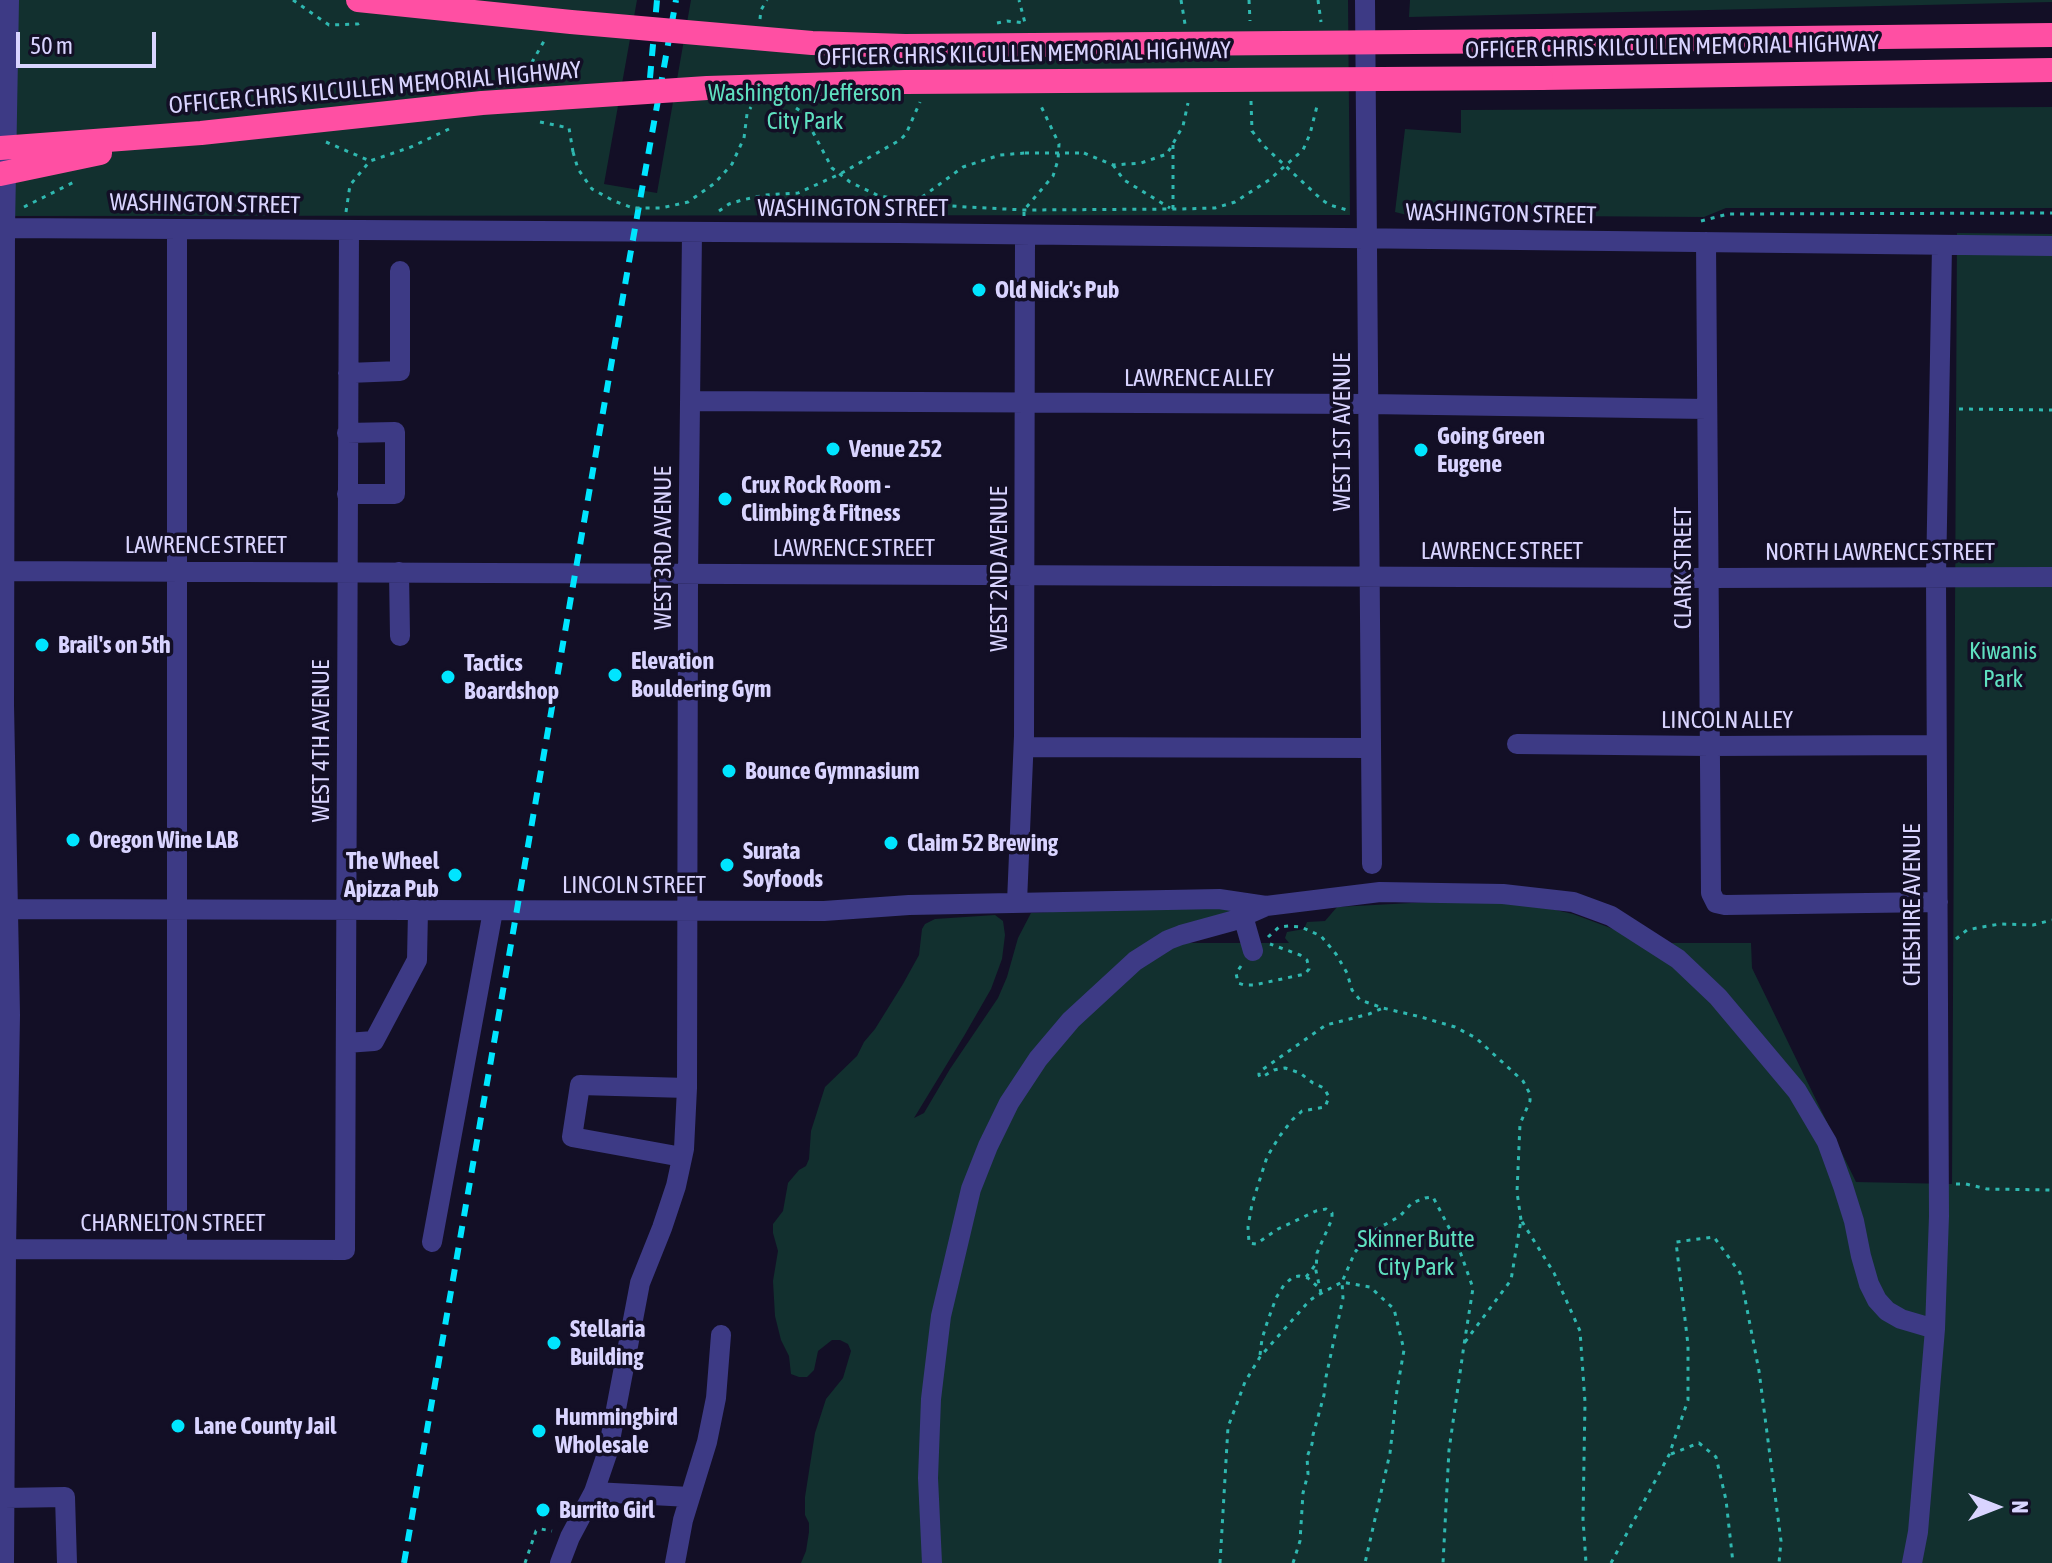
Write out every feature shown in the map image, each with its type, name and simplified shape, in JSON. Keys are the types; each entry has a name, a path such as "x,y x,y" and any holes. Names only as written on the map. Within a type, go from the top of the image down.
{"highway":[{"name":"OFFICER CHRIS KILCULLEN MEMORIAL HIGHWAY","path":"358,0 735,37 905,46 2052,35"},
{"name":"OFFICER CHRIS KILCULLEN MEMORIAL HIGHWAY","path":"0,148 201,133 482,103 707,88 905,82 1541,78 2052,70"},
{"path":"0,174 201,133"}],"street":[{"path":"4,1563 3,228 9,0"},
{"name":"WEST 1ST AVENUE","path":"1365,0 1372,864"},
{"name":"WASHINGTON STREET","path":"3,228 1025,236 1367,229 1706,242 2052,246"},
{"path":"177,230 177,1249"},
{"name":"WEST 4TH AVENUE","path":"345,1250 349,231"},
{"name":"WEST 3RD AVENUE","path":"560,1563 594,1492 608,1451 640,1283 676,1186 682,1157 687,1088 692,233"},
{"name":"WEST 2ND AVENUE","path":"1017,902 1024,747 1025,236"},
{"name":"CLARK STREET","path":"1706,242 1711,893 1716,903 1725,905 1938,902"},
{"name":"CHESHIRE AVENUE","path":"1912,1563 1918,1532 1935,1329 1939,1216 1936,577 1942,246"},
{"path":"348,373 400,371 400,271"},
{"name":"LAWRENCE ALLEY","path":"690,401 1707,409"},
{"path":"347,433 395,432 395,494 347,494"},
{"name":"LAWRENCE STREET","path":"2,571 1709,578"},
{"path":"399,572 400,636"},
{"name":"NORTH LAWRENCE STREET","path":"1709,578 2052,577"},
{"name":"LINCOLN ALLEY","path":"1517,744 1936,745"},
{"path":"1024,747 1370,748"},
{"path":"932,1563 928,1478 931,1399 941,1316 971,1189 1009,1103 1038,1059 1071,1020 1135,961 1168,940 1266,906 1380,892 1503,894 1573,902 1611,916 1678,959 1718,997 1797,1091 1827,1142 1854,1221 1869,1284 1877,1300 1887,1311 1901,1319 1935,1329"},
{"name":"LINCOLN STREET","path":"3,909 824,911 909,905 1219,899 1266,906"},
{"path":"346,1043 374,1041 417,960 418,911"},
{"path":"432,1242 493,911"},
{"path":"1243,916 1258,946"},
{"path":"682,1157 572,1137 580,1085 687,1088"},
{"name":"CHARNELTON STREET","path":"3,1249 345,1250"},
{"path":"675,1563 680,1531 707,1442 716,1398 721,1335"},
{"path":"594,1492 690,1497"},
{"path":"5,1498 65,1497 67,1563"}],"path":[{"path":"989,24 1007,21 1025,23 1019,0"},
{"path":"1181,0 1185,26"},
{"path":"522,88 521,78 550,31"},
{"path":"715,214 729,204 742,200 798,193 840,174 900,140 924,96"},
{"path":"1024,210 1053,176 1058,160 1059,144 1038,99"},
{"path":"562,120 569,128 578,169 592,189 633,208 661,208 688,202 715,183 732,164 744,138 747,114 753,102"},
{"path":"914,203 963,167 1000,155 1084,153 1113,165 1141,163 1167,154 1183,126 1188,102"},
{"path":"791,103 803,113 832,168 850,182 877,195 914,203 1024,210 1215,208 1235,202 1287,165 1322,200 1367,229"},
{"path":"534,121 569,128"},
{"path":"349,231 346,208 350,185 370,161 411,147 459,124"},
{"path":"1173,143 1173,209"},
{"path":"1113,165 1124,180 1173,209"},
{"path":"1688,221 1703,221 1728,214 2052,213"},
{"path":"1939,409 2052,410"},
{"path":"1939,945 1956,939 1967,930 2052,920"},
{"path":"1279,927 1301,927 1321,936 1336,954 1360,1000 1455,1027 1476,1038 1523,1081 1530,1094 1520,1124 1517,1192 1521,1220 1511,1280 1464,1345"},
{"path":"1258,946 1300,955 1307,960 1309,969 1305,974 1254,985 1238,983 1236,973 1258,946"},
{"path":"1321,1293 1317,1253 1332,1213 1326,1209 1316,1211 1278,1229 1256,1244 1249,1243 1248,1227 1267,1157 1279,1137 1302,1111 1325,1107 1329,1097 1324,1088 1300,1073 1285,1068 1260,1077 1259,1072 1275,1064 1326,1025 1383,1008"},
{"path":"1956,1184 1987,1189 2052,1190"},
{"path":"1293,1563 1300,1541 1303,1493 1308,1474 1307,1457 1324,1395 1343,1298 1342,1282 1355,1252 1372,1232 1400,1216 1412,1203 1433,1197 1457,1243 1473,1288 1449,1450 1443,1563"},
{"path":"1521,1220 1554,1273 1580,1331 1585,1402 1583,1519 1586,1563"},
{"path":"1611,1563 1669,1455 1688,1400 1688,1345 1676,1242 1714,1237 1740,1273 1759,1371 1781,1541 1779,1563"},
{"path":"1306,1278 1316,1264"},
{"path":"1260,1357 1262,1339 1276,1298 1290,1279 1306,1278 1318,1287"},
{"path":"1220,1563 1228,1427 1245,1382 1260,1357 1309,1301 1342,1282 1370,1287 1394,1309 1404,1350 1390,1453 1365,1563"},
{"path":"1669,1455 1699,1443 1716,1457 1726,1500 1733,1563"},
{"path":"525,1563 536,1531 552,1531"}],"green space":[{"name":"Washington/Jefferson City Park","path":"0,0 637,0 604,184 657,193 691,0 1348,0 1350,215 0,216"},
{"path":"1410,0 2052,0 2052,2 1409,17"},
{"path":"2052,107 2052,208 1726,208 1704,217 1407,215 1395,212 1405,129 1461,133 1461,110"},
{"name":"Skinner Butte City Park","path":"1957,233 2052,234 2052,1563 801,1563 809,1532 805,1497 815,1433 826,1399 843,1378 851,1351 848,1344 832,1340 818,1351 814,1370 807,1377 791,1374 789,1356 775,1316 773,1281 778,1251 773,1224 783,1211 788,1183 809,1159 811,1131 825,1087 857,1056 875,1029 919,955 922,929 935,919 995,915 1003,921 1005,935 1002,959 991,989 914,1118 924,1113 998,998 1018,938 1031,913 1198,905 1230,909 1229,917 1149,943 1289,943 1285,938 1287,932 1304,929 1307,922 1325,921 1337,907 1448,901 1526,903 1573,914 1624,933 1636,943 1751,943 1752,968 1856,1182 1952,1184"}],"railway":[{"path":"650,78 657,0"},
{"path":"404,1563 676,0"}],"place":[{"name":"Old Nick's Pub","path":"979,290"},
{"name":"Venue 252","path":"833,449"},
{"name":"Going Green Eugene","path":"1421,450"},
{"name":"Crux Rock Room - Climbing & Fitness","path":"725,499"},
{"name":"Brail's on 5th","path":"42,645"},
{"name":"Elevation Bouldering Gym","path":"615,675"},
{"name":"Tactics Boardshop","path":"448,677"},
{"name":"Bounce Gymnasium","path":"729,771"},
{"name":"Oregon Wine LAB","path":"73,840"},
{"name":"Claim 52 Brewing","path":"891,843"},
{"name":"Surata Soyfoods","path":"727,865"},
{"name":"The Wheel Apizza Pub","path":"455,875"},
{"name":"Stellaria Building","path":"554,1343"},
{"name":"Lane County Jail","path":"178,1426"},
{"name":"Hummingbird Wholesale","path":"539,1431"},
{"name":"Burrito Girl","path":"543,1510"}],"park label":[{"name":"Kiwanis Park","path":"2003,665"}]}
